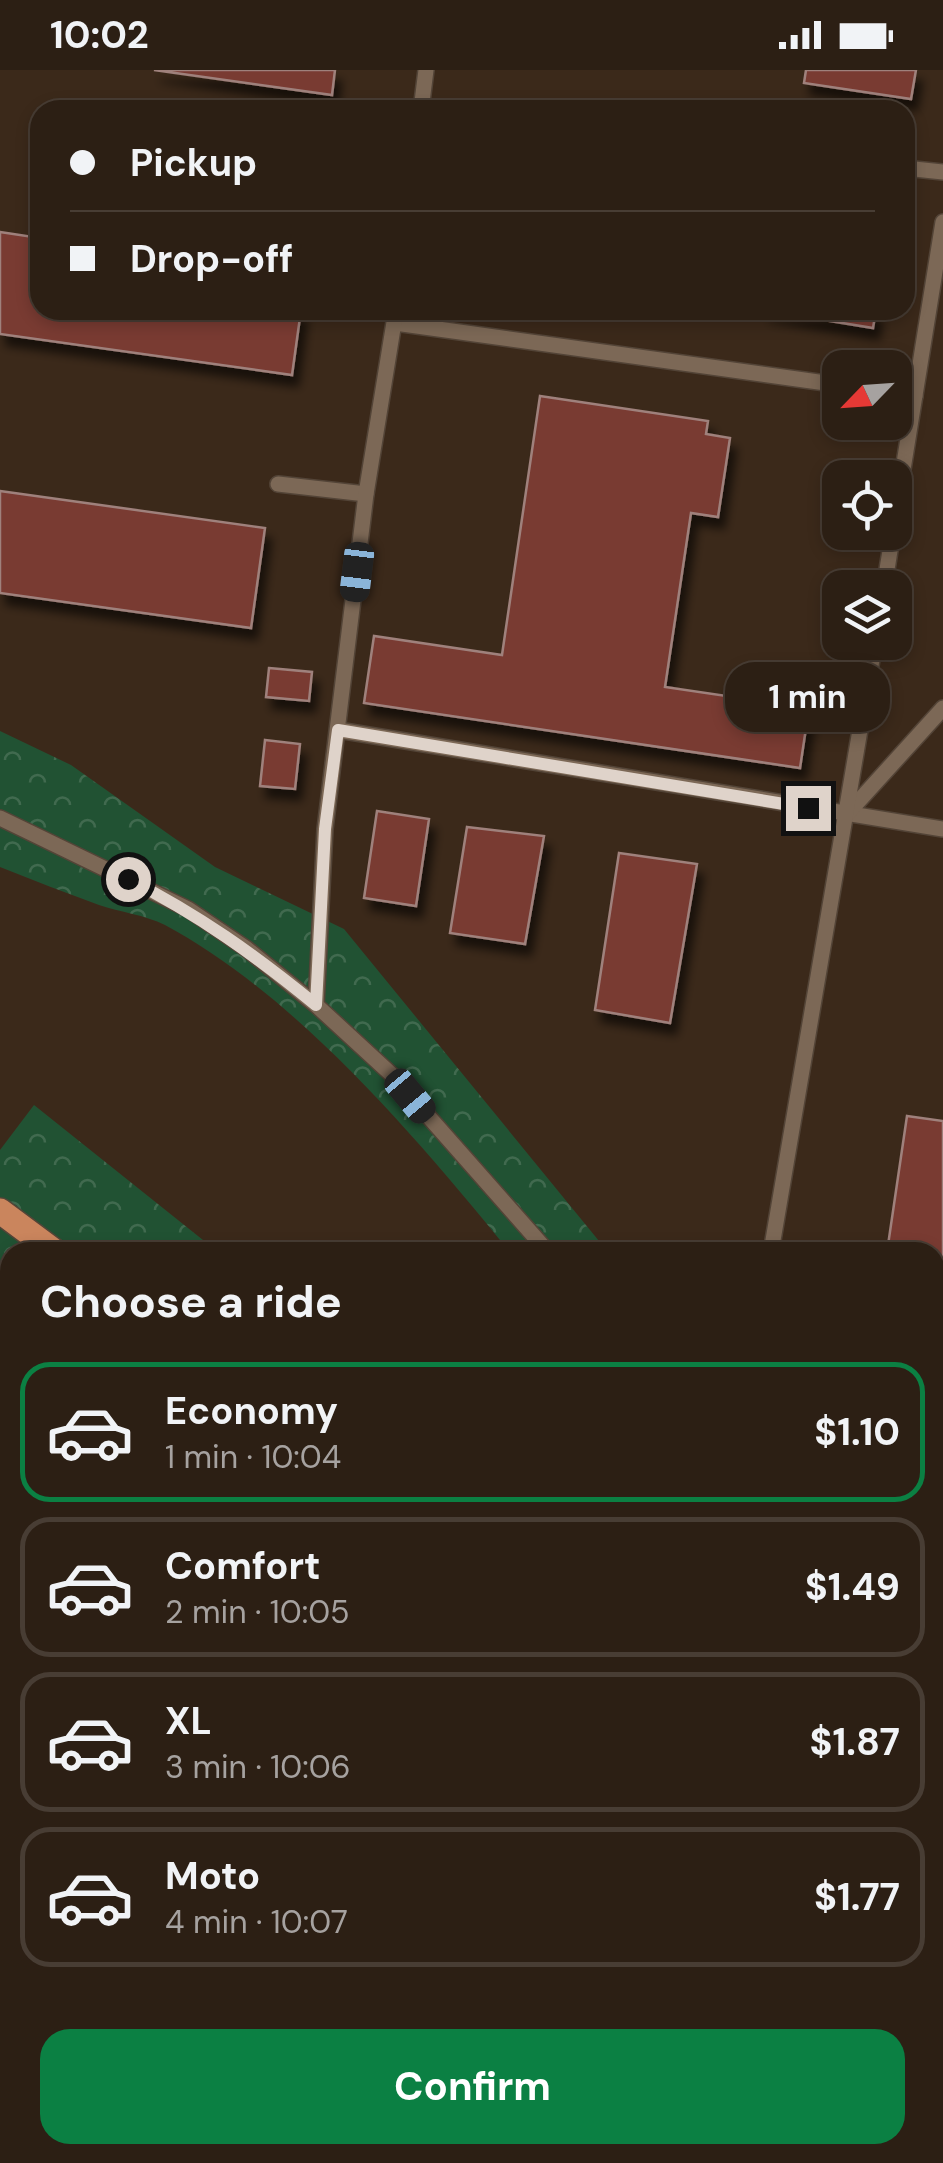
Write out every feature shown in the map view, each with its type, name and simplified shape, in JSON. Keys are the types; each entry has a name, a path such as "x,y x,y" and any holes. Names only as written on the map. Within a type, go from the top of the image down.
{"main road":[{"path":"0,1212 40,1242"}],"lane":[{"path":"422,100 426,70"},
{"path":"915,169 943,172"},
{"path":"905,460 943,222"},
{"path":"316,1005 325,829 366,494 395,320"},
{"path":"422,320 822,382"},
{"path":"278,484 366,494"},
{"path":"773,1242 872,660"},
{"path":"847,814 943,708"},
{"path":"338,730 943,829"},
{"path":"0,818 188,909 247,948 391,1074 539,1242"}],"green space":[{"path":"0,731 71,765 215,867 344,929 600,1242 502,1242 352,1072 262,990 165,925 99,905 0,867"},
{"path":"34,1105 205,1242 0,1242 0,1150"}],"building":[{"path":"154,70 335,70 332,95"},
{"path":"806,70 916,70 911,99 804,83"},
{"path":"0,232 30,236 30,320 300,320 292,375 0,334"},
{"path":"824,320 874,320 873,328"},
{"path":"540,396 708,421 706,434 730,438 718,517 691,513 665,687 809,708 800,768 364,703 374,636 502,655"},
{"path":"0,491 265,528 251,628 0,593"},
{"path":"269,668 312,672 309,701 266,697"},
{"path":"265,740 300,744 295,789 260,786"},
{"path":"377,811 429,819 416,906 364,898"},
{"path":"467,827 544,836 525,944 450,933"},
{"path":"619,853 697,864 670,1023 595,1010"},
{"path":"907,1116 943,1121 943,1242 888,1242"}],"route":[{"path":"128,879 188,909 247,948 316,1005 325,829 338,730 808,808"}]}
